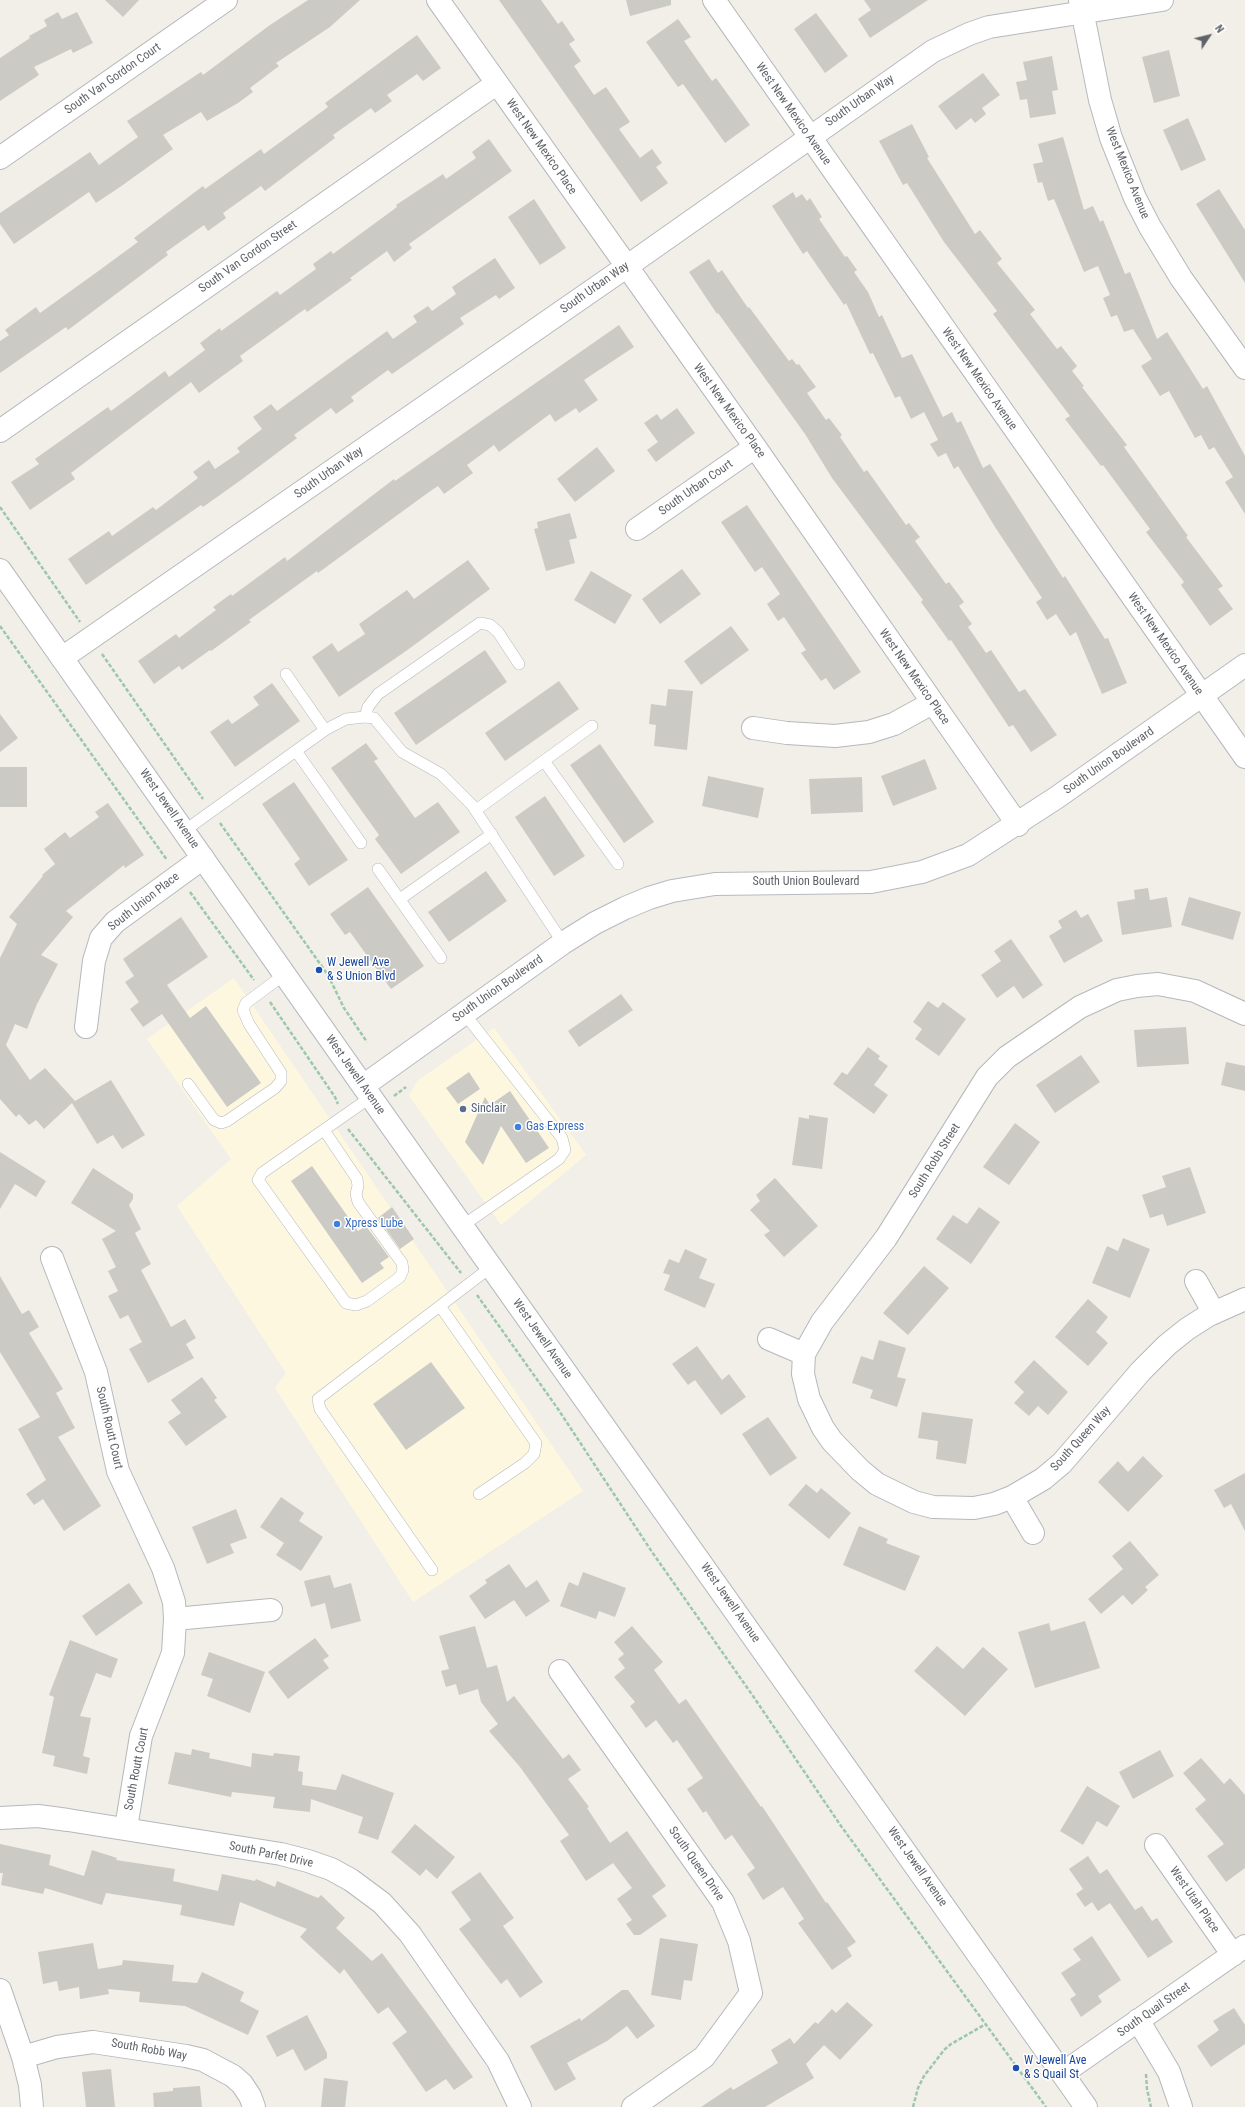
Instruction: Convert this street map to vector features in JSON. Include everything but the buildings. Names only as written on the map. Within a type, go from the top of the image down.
[{"type":"street","name":"South Van Gordon Court","points":[[0,158],[226,0]]},
{"type":"street","name":"West New Mexico Place","points":[[438,0],[496,84],[756,448],[1018,825]]},
{"type":"street","name":"West New Mexico Avenue","points":[[714,0],[1245,758]]},
{"type":"street","name":"South Urban Way","points":[[62,658],[626,267],[912,65],[951,41],[989,28],[1081,6],[1162,0]]},
{"type":"street","name":"West Mexico Avenue","points":[[1081,6],[1100,100],[1111,138],[1135,198],[1150,227],[1181,278],[1245,368]]},
{"type":"street","name":"South Van Gordon Street","points":[[0,431],[496,84]]},
{"type":"street","name":"South Urban Court","points":[[638,530],[756,448]]},
{"type":"street","name":"West Jewell Avenue","points":[[0,570],[462,1226],[1086,2107]]},
{"type":"street","name":"South Union Boulevard","points":[[367,1091],[464,1013],[563,943],[625,908],[672,891],[722,883],[842,884],[896,878],[948,864],[968,855],[1018,825],[1245,665]]},
{"type":"street","points":[[753,728],[812,735],[835,736],[861,733],[894,724],[932,703]]},
{"type":"street","name":"South Union Place","points":[[86,1027],[94,960],[101,938],[115,922],[203,858]]},
{"type":"street","name":"South Robb Street","points":[[877,1484],[845,1456],[832,1441],[820,1422],[805,1386],[803,1374],[804,1354],[822,1322],[886,1238],[981,1086],[1007,1057],[1080,1007],[1118,990],[1158,984],[1196,991],[1245,1014]]},
{"type":"street","name":"South Routt Court","points":[[52,1258],[96,1372],[118,1471],[170,1586],[175,1619],[173,1653],[151,1706],[142,1736],[126,1828]]},
{"type":"street","points":[[1196,1281],[1214,1313]]},
{"type":"street","name":"South Queen Way","points":[[877,1484],[914,1502],[933,1507],[974,1508],[994,1504],[1012,1497],[1044,1479],[1062,1463],[1141,1371],[1166,1345],[1187,1329],[1214,1313],[1245,1299]]},
{"type":"street","points":[[769,1340],[804,1354]]},
{"type":"street","points":[[1012,1497],[1032,1533]]},
{"type":"street","points":[[175,1619],[271,1610]]},
{"type":"street","name":"South Queen Drive","points":[[560,1671],[723,1902],[739,1941],[751,1993],[704,2057],[633,2107]]},
{"type":"street","name":"South Parfet Drive","points":[[0,1818],[38,1816],[126,1828],[281,1854],[331,1869],[367,1891],[396,1917],[422,1950],[498,2061],[520,2107]]},
{"type":"street","name":"West Utah Place","points":[[1156,1845],[1239,1951]]},
{"type":"street","name":"South Quail Street","points":[[1062,2073],[1239,1951]]},
{"type":"street","points":[[0,1990],[23,2057],[30,2084],[32,2107]]},
{"type":"street","points":[[1138,2020],[1168,2072],[1181,2107]]},
{"type":"street","name":"South Robb Way","points":[[23,2057],[57,2047],[93,2042],[186,2056],[202,2060],[233,2076],[242,2084],[250,2096],[254,2107]]},
{"type":"lane","points":[[365,717],[368,707],[378,694],[480,623],[490,624],[498,632],[519,664]]},
{"type":"lane","points":[[286,674],[325,730]]},
{"type":"lane","points":[[184,831],[325,730],[346,719],[365,717],[374,718],[402,752],[441,774],[476,810],[563,943]]},
{"type":"lane","points":[[476,810],[592,726]]},
{"type":"lane","points":[[296,751],[361,843]]},
{"type":"lane","points":[[544,761],[618,864]]},
{"type":"lane","points":[[400,900],[492,834]]},
{"type":"lane","points":[[378,869],[441,958]]},
{"type":"lane","points":[[188,1084],[214,1120],[222,1123],[227,1122],[269,1092],[281,1081],[281,1073],[249,1024],[243,1010],[246,1002],[285,974]]},
{"type":"lane","points":[[462,1226],[559,1159],[565,1150],[562,1138],[464,1013]]},
{"type":"lane","points":[[324,1130],[357,1179],[358,1186],[356,1194],[358,1202],[402,1263],[404,1270],[400,1277],[367,1301],[356,1305],[346,1303],[258,1180],[262,1174],[324,1130],[367,1091]]},
{"type":"lane","points":[[432,1570],[320,1409],[318,1399],[492,1267]]},
{"type":"lane","points":[[440,1306],[536,1443],[534,1454],[525,1463],[480,1494]]},
{"type":"path","points":[[0,508],[328,975],[344,1008],[367,1042]]},
{"type":"path","points":[[0,626],[170,865]]},
{"type":"path","points":[[320,1076],[335,1097]]},
{"type":"path","points":[[348,1129],[469,1284],[558,1409],[652,1552],[753,1696],[841,1826],[1046,2107]]},
{"type":"path","points":[[913,2107],[918,2088],[934,2061],[951,2044],[986,2024]]},
{"type":"shaded area","points":[[234,978],[583,1491],[413,1602],[275,1388],[286,1373],[177,1206],[231,1159],[147,1039]]},
{"type":"shaded area","points":[[494,1028],[586,1155],[501,1225],[409,1096],[417,1081]]},
{"type":"place","name":"W Jewell Ave & S Union Blvd","points":[[319,970]]},
{"type":"place","name":"Sinclair","points":[[463,1109]]},
{"type":"place","name":"Gas Express","points":[[518,1127]]},
{"type":"place","name":"Xpress Lube","points":[[337,1224]]},
{"type":"place","name":"W Jewell Ave & S Quail St","points":[[1016,2068]]}]
